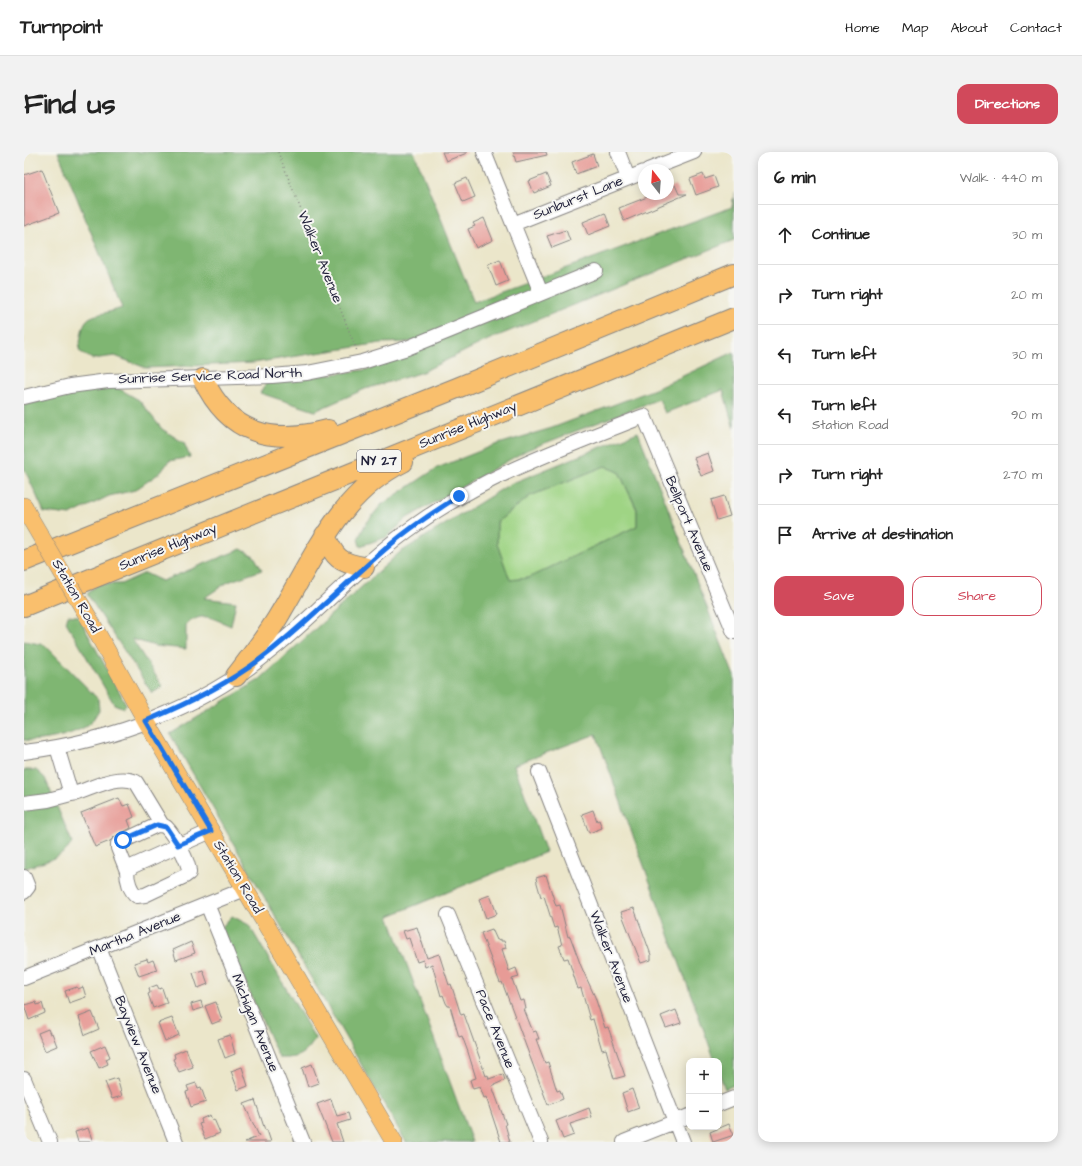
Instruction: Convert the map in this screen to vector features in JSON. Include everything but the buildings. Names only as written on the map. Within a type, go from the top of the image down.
[{"type":"highway","name":"NY 27","points":[[24,561],[457,388],[734,274]]},
{"type":"highway","name":"Sunrise Highway","points":[[24,606],[734,318]]},
{"type":"highway","points":[[203,378],[220,407],[232,419],[252,430],[276,436],[304,435],[331,430],[457,388]]},
{"type":"highway","points":[[236,676],[270,631],[325,535],[357,494],[397,464],[450,441],[514,407]]},
{"type":"highway","points":[[325,535],[337,558],[351,565],[364,568]]},
{"type":"main road","name":"Station Road","points":[[27,512],[90,620],[146,721],[394,1142]]},
{"type":"street","points":[[484,152],[541,293]]},
{"type":"street","points":[[618,152],[628,178]]},
{"type":"street","points":[[663,164],[694,152]]},
{"type":"street","name":"Sunburst Lane","points":[[513,224],[638,174]]},
{"type":"street","name":"Sunrise Service Road North","points":[[24,397],[70,386],[108,381],[306,373],[362,362],[406,348],[596,271]]},
{"type":"street","name":"Bellport Avenue","points":[[364,568],[416,525],[459,496],[484,482],[537,458],[644,416],[734,632]]},
{"type":"street","points":[[24,752],[57,747],[99,737],[146,721],[202,696],[236,676],[272,650],[364,568]]},
{"type":"street","points":[[57,747],[71,794]]},
{"type":"street","name":"Walker Avenue","points":[[539,772],[683,1142]]},
{"type":"street","points":[[24,803],[48,800],[78,793],[120,778],[130,779],[136,782],[162,825],[166,827],[178,845],[189,868],[189,873],[185,876],[144,895],[137,896],[133,893],[127,878],[127,871],[118,844],[123,840],[157,825],[162,825]]},
{"type":"street","points":[[127,871],[133,866],[211,831]]},
{"type":"street","name":"Martha Avenue","points":[[24,978],[245,889]]},
{"type":"street","name":"Michigan Avenue","points":[[207,904],[303,1142]]},
{"type":"street","name":"Pace Avenue","points":[[448,915],[542,1142]]},
{"type":"street","name":"Bayview Avenue","points":[[99,948],[176,1142]]},
{"type":"street","points":[[24,1079],[50,1142]]},
{"type":"street","points":[[722,1103],[734,1098]]},
{"type":"street","points":[[624,1142],[686,1117]]},
{"type":"path","name":"Walker Avenue","points":[[278,152],[362,362]]},
{"type":"green space","points":[[58,152],[414,152],[474,302],[732,207],[734,192],[734,240],[490,339],[420,373],[365,389],[315,411],[260,393],[266,383],[371,369],[435,341],[381,343],[253,363],[146,368],[115,356],[92,359],[79,351],[85,322],[94,316],[122,308]]},
{"type":"green space","points":[[734,352],[734,429],[723,390],[665,413],[659,399],[527,450],[407,518],[387,537],[360,546],[358,539],[365,525],[381,505],[437,468],[495,445],[552,428],[655,389]]},
{"type":"green space","points":[[116,387],[139,400],[162,429],[184,443],[190,457],[169,461],[161,472],[135,490],[109,496],[70,515],[44,512],[24,468],[24,405],[87,390]]},
{"type":"green space","points":[[638,432],[734,676],[734,1085],[725,1089],[722,1081],[722,1058],[714,1058],[596,734],[514,765],[546,852],[389,916],[472,1142],[406,1142],[170,734],[259,680],[399,553],[510,484]],"holes":[[[605,466],[619,472],[637,509],[637,526],[528,578],[510,580],[497,544],[497,522],[530,496]]]},
{"type":"green space","points":[[605,466],[619,472],[637,510],[637,526],[528,578],[510,580],[497,544],[497,522],[530,496]]},
{"type":"green space","points":[[241,549],[254,556],[262,570],[228,582],[204,598],[236,602],[231,626],[208,617],[193,620],[186,624],[186,649],[155,646],[132,639],[163,687],[152,693],[87,594],[98,584],[121,584],[145,573],[162,581]]},
{"type":"green space","points":[[68,615],[78,616],[126,704],[124,708],[114,704],[66,622]]},
{"type":"green space","points":[[24,641],[45,645],[98,699],[99,710],[87,725],[71,733],[55,738],[24,740]]},
{"type":"green space","points":[[24,770],[36,770],[45,778],[72,842],[58,857],[24,869]]},
{"type":"green space","points":[[232,916],[249,925],[315,1038],[309,1048],[301,1055],[291,1058],[279,1058],[221,928]]},
{"type":"route","points":[[123,840],[157,825],[166,827],[178,845],[211,831],[146,721],[202,696],[252,665],[297,629],[390,545],[416,525],[459,496]]}]
